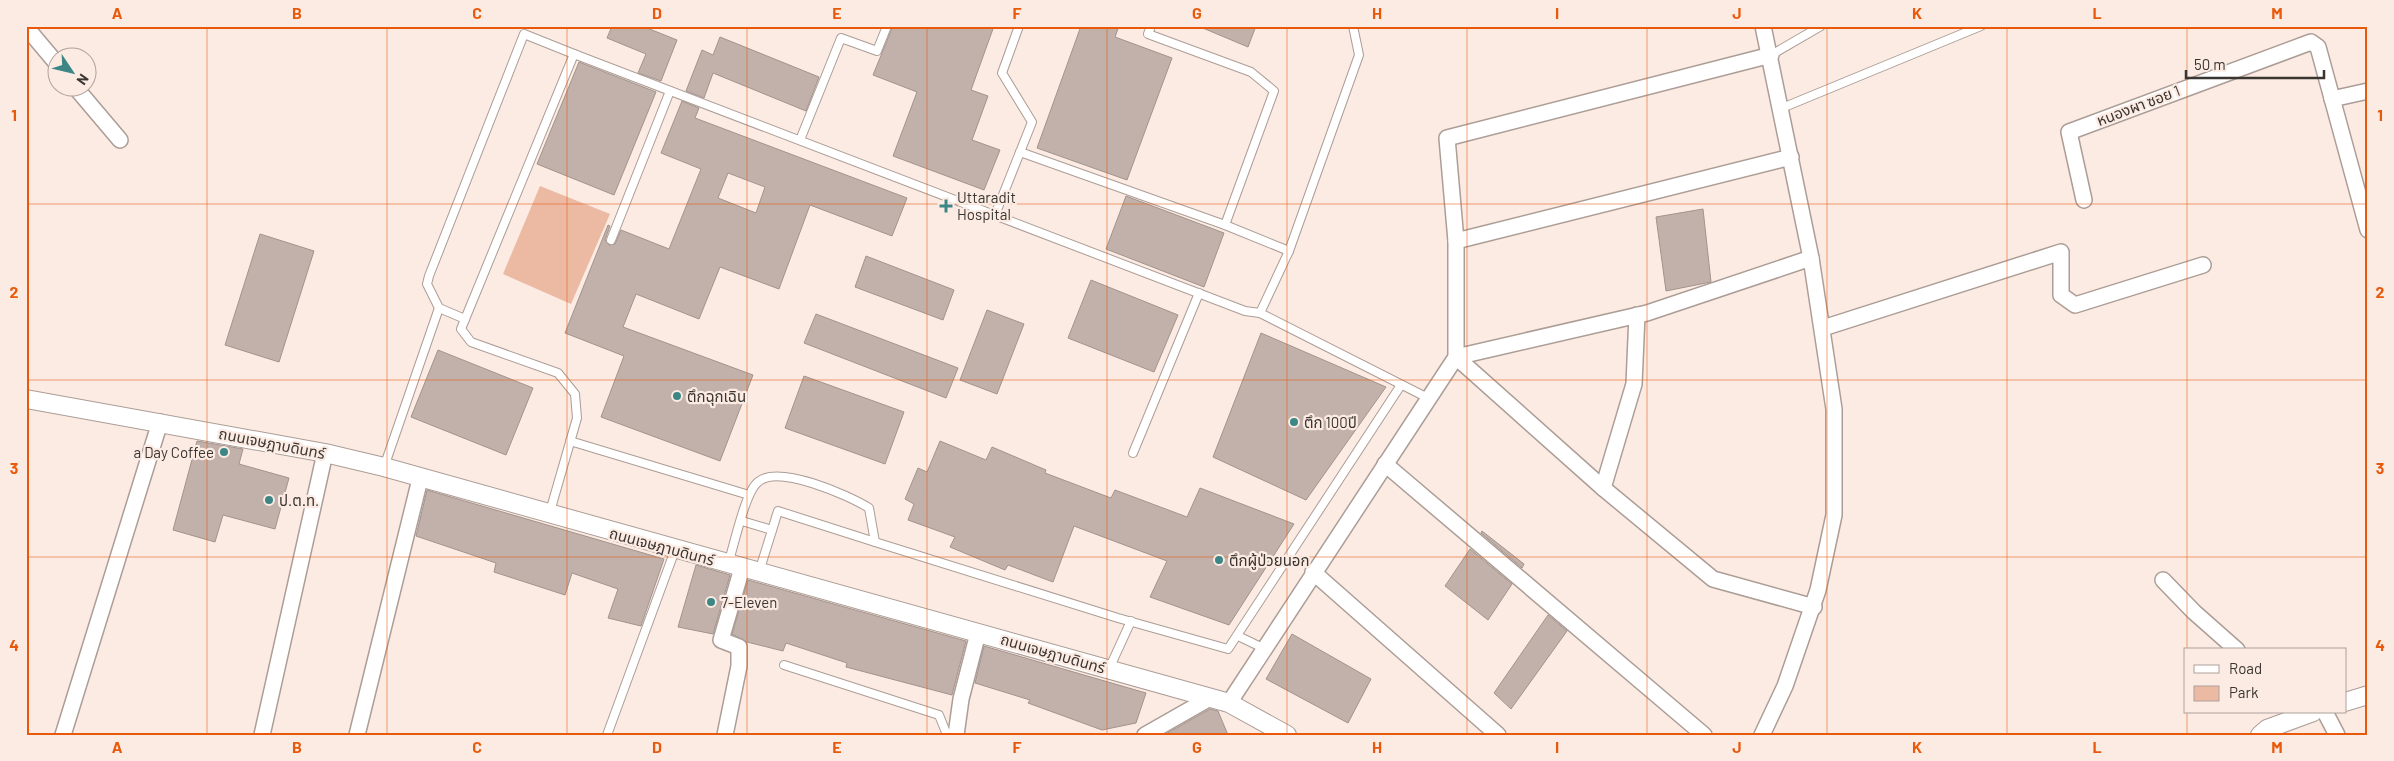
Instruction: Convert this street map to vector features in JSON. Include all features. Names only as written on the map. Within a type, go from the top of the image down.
[{"type":"street","points":[[1762,735],[1785,686],[1814,607],[1834,515],[1834,409],[1824,328],[1782,108],[1763,26]]},
{"type":"street","points":[[26,27],[48,52]]},
{"type":"street","name":"หนองผา ซอย 1","points":[[2084,200],[2069,132],[2311,42],[2318,47],[2368,230]]},
{"type":"street","points":[[1229,703],[1263,648],[1456,357],[1456,241],[1447,138],[1770,55]]},
{"type":"street","points":[[2332,99],[2368,91]]},
{"type":"street","points":[[84,98],[120,140]]},
{"type":"street","points":[[1456,241],[1790,157]]},
{"type":"street","points":[[1824,328],[2061,252],[2061,295],[2075,305],[2203,266]]},
{"type":"street","points":[[1456,357],[1637,315],[1811,258]]},
{"type":"street","points":[[1603,488],[1634,384],[1637,315]]},
{"type":"street","points":[[1456,357],[1603,488],[1713,579],[1814,607]]},
{"type":"street","name":"ถนนเจษฎาบดินทร์","points":[[26,399],[325,453],[384,467],[420,479],[546,512],[549,515],[1229,703],[1287,735]]},
{"type":"street","points":[[63,735],[160,422]]},
{"type":"street","points":[[262,735],[325,453]]},
{"type":"street","points":[[1385,464],[1704,735]]},
{"type":"street","points":[[357,735],[420,479]]},
{"type":"street","points":[[725,735],[739,666],[739,647],[721,640],[735,566]]},
{"type":"street","points":[[1313,572],[1498,735]]},
{"type":"street","points":[[2163,580],[2194,612],[2235,648]]},
{"type":"street","points":[[956,735],[961,699],[978,633]]},
{"type":"street","points":[[2346,702],[2368,695]]},
{"type":"street","points":[[1145,735],[1210,698]]},
{"type":"street","points":[[2260,735],[2267,729],[2301,714]]},
{"type":"street","points":[[2326,714],[2336,735]]},
{"type":"lane","points":[[800,140],[841,38],[877,51],[888,26]]},
{"type":"lane","points":[[995,215],[1032,122],[1002,73],[1019,26]]},
{"type":"lane","points":[[1150,26],[1148,34],[1251,72],[1274,91],[1225,225]]},
{"type":"lane","points":[[1260,313],[1289,251],[1359,55],[1353,26]]},
{"type":"lane","points":[[1770,55],[1822,26]]},
{"type":"lane","points":[[1782,108],[1981,26]]},
{"type":"lane","points":[[465,319],[439,308],[427,284],[432,266],[524,34],[1245,311],[1260,313],[1428,398]]},
{"type":"lane","points":[[549,515],[577,418],[575,394],[558,373],[470,342],[461,329],[574,54]]},
{"type":"lane","points":[[611,240],[670,90]]},
{"type":"lane","points":[[1020,152],[1225,225],[1289,251]]},
{"type":"lane","points":[[1134,453],[1199,293]]},
{"type":"lane","points":[[384,467],[439,308]]},
{"type":"lane","points":[[759,573],[778,511],[1131,621],[1228,649],[1401,385]]},
{"type":"lane","points":[[570,441],[749,495]]},
{"type":"lane","points":[[735,566],[742,520],[749,495],[757,482],[768,475],[788,476],[855,500],[869,508],[875,542]]},
{"type":"lane","points":[[742,520],[772,530]]},
{"type":"lane","points":[[607,735],[675,550]]},
{"type":"lane","points":[[1109,670],[1131,621]]},
{"type":"lane","points":[[1238,636],[1263,648]]},
{"type":"lane","points":[[784,665],[939,715],[947,735]]},
{"type":"green space","points":[[540,186],[610,214],[571,304],[503,274]]},
{"type":"building","points":[[612,26],[642,26],[677,40],[661,81],[638,73],[646,54],[607,38]]},
{"type":"building","points":[[893,26],[994,26],[971,90],[988,96],[972,140],[1000,150],[984,190],[893,156],[917,92],[873,75]]},
{"type":"building","points":[[1081,26],[1119,26],[1115,37],[1172,58],[1127,180],[1037,148]]},
{"type":"building","points":[[1198,26],[1256,26],[1248,47]]},
{"type":"building","points":[[720,37],[819,77],[806,111],[713,73],[704,98],[686,91],[702,50],[713,55]]},
{"type":"building","points":[[579,62],[656,92],[614,195],[537,164]]},
{"type":"building","points":[[682,101],[699,108],[695,118],[907,198],[892,236],[810,205],[779,289],[720,267],[699,319],[636,294],[623,327],[753,375],[720,461],[601,417],[624,356],[565,333],[608,225],[610,226],[605,240],[609,245],[615,244],[621,230],[669,249],[701,169],[661,153]],"holes":[[[728,173],[765,187],[756,213],[718,198]]]},
{"type":"building","points":[[1126,196],[1224,233],[1204,287],[1106,249]]},
{"type":"building","points":[[1703,209],[1711,282],[1666,291],[1656,217]]},
{"type":"building","points":[[260,234],[314,251],[279,362],[225,345]]},
{"type":"building","points":[[866,256],[954,290],[943,320],[855,287]]},
{"type":"building","points":[[1091,280],[1178,315],[1154,372],[1068,338]]},
{"type":"building","points":[[987,310],[1024,324],[997,394],[960,380]]},
{"type":"building","points":[[816,314],[958,368],[946,398],[804,343]]},
{"type":"building","name":"ตึก 100ปี","points":[[1261,333],[1386,387],[1306,500],[1213,457]]},
{"type":"building","points":[[438,350],[533,388],[506,455],[411,417]]},
{"type":"building","points":[[804,376],[904,412],[885,464],[785,428]]},
{"type":"building","points":[[197,441],[243,449],[239,464],[289,478],[275,529],[223,515],[215,542],[173,530]]},
{"type":"building","points":[[940,441],[986,460],[992,447],[1046,470],[1045,473],[1111,498],[1115,490],[1187,517],[1200,488],[1294,524],[1229,625],[1150,597],[1167,561],[1074,526],[1053,582],[1008,565],[1005,570],[950,547],[955,537],[908,520],[914,504],[905,499],[918,468],[927,472]]},
{"type":"building","points":[[427,490],[664,559],[641,626],[608,618],[618,589],[572,573],[565,595],[494,572],[496,563],[416,536]]},
{"type":"building","points":[[1482,531],[1524,564],[1522,568],[1481,533]]},
{"type":"building","points":[[1470,549],[1512,584],[1488,620],[1445,586]]},
{"type":"building","name":"7-Eleven","points":[[696,565],[730,575],[713,634],[678,627]]},
{"type":"building","points":[[748,580],[966,641],[952,695],[846,667],[847,663],[786,643],[783,651],[747,642],[732,634]]},
{"type":"building","points":[[1548,615],[1567,631],[1511,709],[1494,693]]},
{"type":"building","points":[[1292,634],[1371,679],[1348,723],[1266,679]]},
{"type":"building","points":[[984,646],[1146,693],[1136,723],[1102,730],[1028,703],[1030,700],[975,683]]},
{"type":"building","points":[[1210,709],[1218,711],[1228,735],[1164,735]]},
{"type":"place","name":"Uttaradit Hospital","points":[[946,206]]},
{"type":"place","name":"ตึกฉุกเฉิน","points":[[677,396]]},
{"type":"place","name":"ตึก 100ปี","points":[[1294,422]]},
{"type":"place","name":"a Day Coffee","points":[[224,452]]},
{"type":"place","name":"ป.ต.ท.","points":[[269,500]]},
{"type":"place","name":"ตึกผู้ป่วยนอก","points":[[1219,560]]},
{"type":"place","name":"7-Eleven","points":[[711,602]]}]
